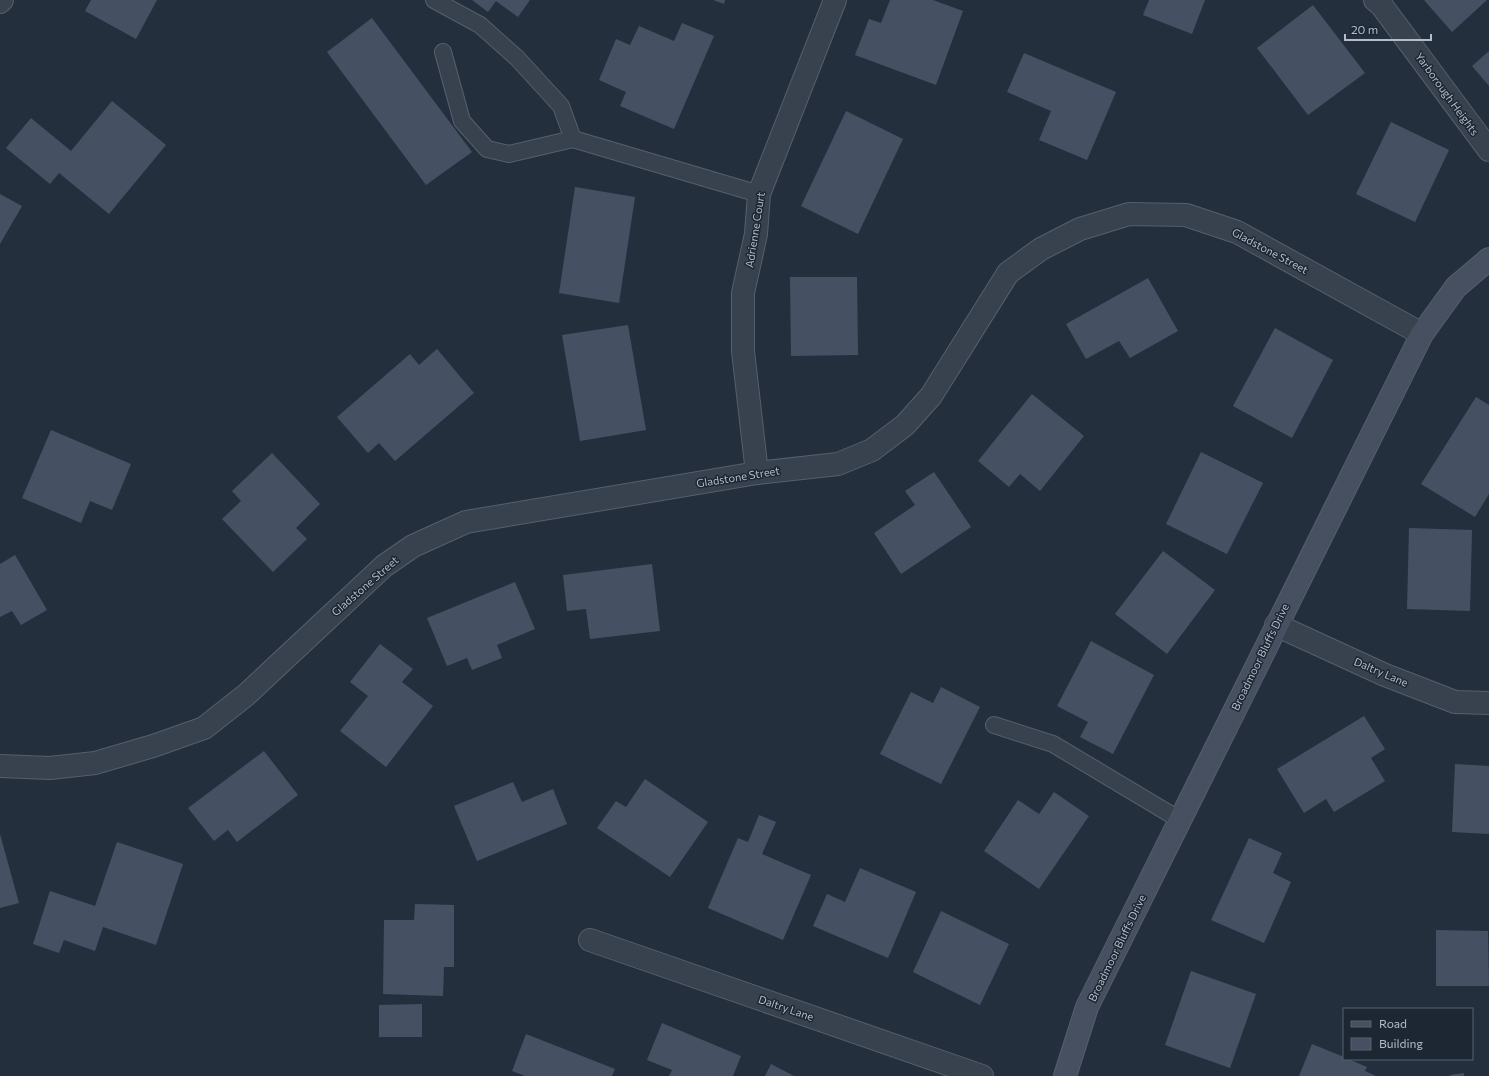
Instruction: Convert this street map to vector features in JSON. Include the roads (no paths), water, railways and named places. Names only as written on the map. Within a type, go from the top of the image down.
[{"type":"street","name":"Adrienne Court","points":[[757,473],[743,351],[743,293],[756,234],[759,194],[835,0]]},
{"type":"street","name":"Yarborough Heights","points":[[1375,0],[1382,6],[1489,150]]},
{"type":"street","name":"Gladstone Street","points":[[0,766],[50,768],[95,763],[153,746],[204,728],[246,695],[384,566],[413,546],[466,522],[757,473],[838,464],[872,450],[905,425],[931,396],[1008,273],[1041,249],[1080,229],[1130,214],[1186,215],[1237,232],[1422,334]]},
{"type":"street","name":"Broadmoor Bluffs Drive","points":[[1065,1076],[1087,1007],[1422,334],[1456,287],[1489,259]]},
{"type":"street","name":"Daltry Lane","points":[[1276,625],[1385,675],[1455,702],[1489,703]]},
{"type":"street","name":"Daltry Lane","points":[[590,940],[982,1076]]},
{"type":"lane","points":[[434,0],[480,25],[517,58],[561,106],[573,139]]},
{"type":"lane","points":[[443,52],[462,121],[487,149],[509,154],[573,139],[759,194]]},
{"type":"lane","points":[[994,725],[1054,744],[1180,820]]}]
